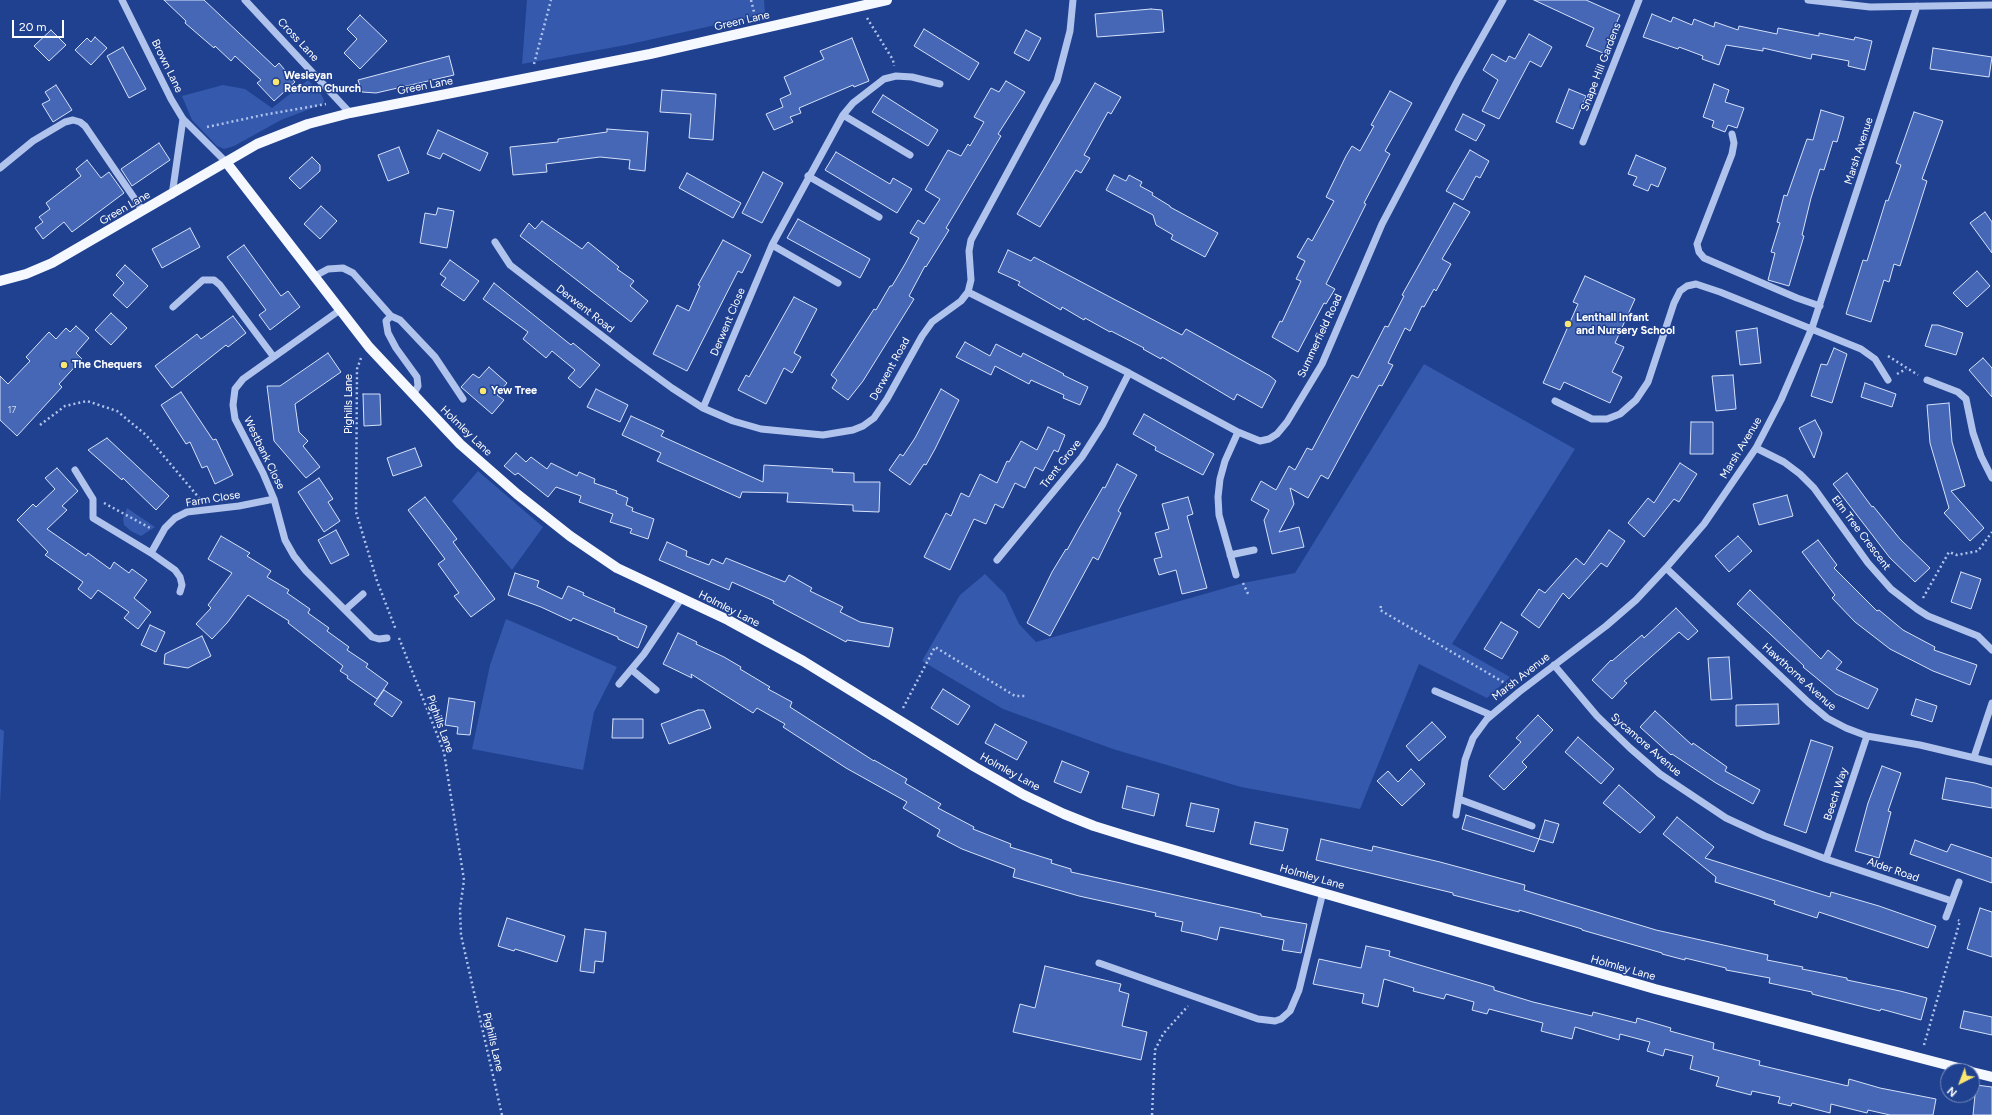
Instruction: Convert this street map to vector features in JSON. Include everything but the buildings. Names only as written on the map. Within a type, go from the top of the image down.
[{"type":"main road","name":"Green Lane","points":[[0,281],[26,274],[52,263],[172,195],[256,144],[286,131],[350,113],[650,54],[887,0]]},
{"type":"main road","name":"Holmley Lane","points":[[226,162],[370,347],[460,444],[517,494],[570,536],[617,568],[728,620],[803,661],[975,767],[1024,795],[1094,826],[1136,839],[1323,892],[1656,990],[1942,1063]]},
{"type":"main road","name":"Holmley Lane","points":[[1980,1074],[1992,1077]]},
{"type":"street","name":"Brown Lane","points":[[122,0],[171,99],[183,119],[226,162]]},
{"type":"street","name":"Cross Lane","points":[[245,0],[350,113]]},
{"type":"street","points":[[968,292],[971,280],[969,251],[971,240],[1057,80],[1070,31],[1073,0]]},
{"type":"street","name":"Summerfield Road","points":[[968,292],[1129,373],[1238,432],[1260,441],[1269,439],[1277,434],[1299,404],[1322,364],[1385,217],[1503,0]]},
{"type":"street","name":"Snape Hill Gardens","points":[[1583,142],[1639,0]]},
{"type":"street","points":[[1808,0],[1870,7],[1992,6]]},
{"type":"street","name":"Marsh Avenue","points":[[1456,815],[1460,799],[1465,760],[1473,738],[1492,715],[1519,692],[1606,626],[1636,600],[1666,568],[1708,518],[1756,448],[1781,400],[1812,328],[1917,6]]},
{"type":"street","name":"Derwent Close","points":[[703,408],[772,245],[808,176],[843,116],[853,103],[866,91],[884,80],[896,76],[912,77],[940,84]]},
{"type":"street","points":[[843,116],[910,155]]},
{"type":"street","points":[[172,195],[183,119]]},
{"type":"street","points":[[0,168],[33,141],[65,122],[73,120],[80,122],[88,130],[142,211]]},
{"type":"street","points":[[1732,134],[1734,143],[1732,154],[1697,244],[1698,252],[1704,258],[1797,298],[1820,306]]},
{"type":"street","points":[[808,176],[879,216]]},
{"type":"street","name":"Derwent Road","points":[[494,242],[510,265],[672,388],[703,408],[733,421],[769,430],[823,435],[840,434],[863,426],[874,418],[888,399],[922,336],[932,322],[961,301],[968,292]]},
{"type":"street","points":[[772,245],[838,283]]},
{"type":"street","points":[[315,276],[328,269],[343,268],[353,273],[391,316],[400,320],[435,357],[463,398]]},
{"type":"street","points":[[173,307],[191,289],[203,280],[214,280],[220,285],[273,356]]},
{"type":"street","points":[[1555,400],[1592,419],[1607,419],[1620,414],[1636,400],[1648,382],[1674,303],[1680,291],[1687,286],[1696,284],[1812,328],[1861,349],[1875,359],[1888,380]]},
{"type":"street","name":"Westbank Close","points":[[340,310],[273,356],[243,379],[235,389],[233,405],[235,419],[254,453],[274,499],[285,540],[294,556],[306,571],[372,636],[379,639],[387,638]]},
{"type":"street","points":[[391,316],[386,321],[388,333],[396,348],[417,377],[418,386],[413,395]]},
{"type":"street","name":"Trent Grove","points":[[997,560],[1082,457],[1103,424],[1129,373]]},
{"type":"street","points":[[1927,380],[1958,392],[1966,399],[1973,433],[1981,456],[1992,478]]},
{"type":"street","points":[[1236,575],[1219,516],[1218,497],[1220,479],[1225,461],[1238,432]]},
{"type":"street","name":"Elm Tree Crescent","points":[[1756,448],[1784,462],[1800,474],[1814,488],[1868,564],[1891,588],[1928,616],[1978,636],[1992,650]]},
{"type":"street","points":[[75,470],[93,499],[93,518],[151,553],[175,570],[180,577],[182,585],[180,592]]},
{"type":"street","name":"Farm Close","points":[[151,553],[161,535],[175,518],[187,512],[239,506],[274,499]]},
{"type":"street","points":[[1230,555],[1254,550]]},
{"type":"street","name":"Hawthorne Avenue","points":[[1666,568],[1808,702],[1827,718],[1846,728],[1867,736],[1974,757],[1992,762]]},
{"type":"street","points":[[346,610],[363,594]]},
{"type":"street","points":[[619,684],[632,670],[681,599]]},
{"type":"street","name":"Sycamore Avenue","points":[[1554,665],[1597,716],[1660,774],[1726,818],[1764,836],[1826,859]]},
{"type":"street","points":[[632,670],[656,690]]},
{"type":"street","points":[[1435,691],[1492,715]]},
{"type":"street","points":[[1974,757],[1992,703]]},
{"type":"street","name":"Beech Way","points":[[1826,859],[1867,736]]},
{"type":"street","points":[[1460,799],[1532,826]]},
{"type":"street","name":"Alder Road","points":[[1826,859],[1952,901]]},
{"type":"street","points":[[1946,917],[1959,882]]},
{"type":"street","points":[[1099,963],[1258,1019],[1274,1021],[1281,1019],[1290,1011],[1299,990],[1323,892]]},
{"type":"path","points":[[536,50],[551,0]]},
{"type":"path","points":[[860,6],[893,60],[896,76]]},
{"type":"path","points":[[193,130],[340,101]]},
{"type":"path","name":"Pighills Lane","points":[[370,347],[362,356],[357,369],[356,512],[377,581],[444,752],[464,880],[460,909],[461,935],[502,1115]]},
{"type":"path","points":[[1875,359],[1880,350],[1906,369],[1927,380]]},
{"type":"path","points":[[40,425],[65,406],[87,401],[117,411],[146,435],[209,510]]},
{"type":"path","points":[[93,499],[114,508],[161,535]]},
{"type":"path","points":[[1917,609],[1949,552],[1957,555],[1978,551],[1992,532]]},
{"type":"path","points":[[1381,606],[1380,610],[1519,692]]},
{"type":"path","points":[[897,719],[935,647],[1015,696],[1025,696]]},
{"type":"path","points":[[1920,1057],[1960,921],[1946,917]]},
{"type":"path","points":[[1152,1115],[1155,1050],[1163,1034],[1197,997]]},
{"type":"shaded area","points":[[527,0],[764,0],[765,14],[626,45],[522,64]]},
{"type":"shaded area","points":[[308,80],[320,92],[324,100],[323,104],[281,120],[234,146],[224,149],[217,146],[192,120],[182,96],[223,85],[245,89],[272,108]]},
{"type":"shaded area","points":[[1424,364],[1575,449],[1452,644],[1510,677],[1487,698],[1419,664],[1360,809],[1241,787],[1113,749],[1003,709],[922,661],[960,595],[985,574],[1005,594],[1019,624],[1036,642],[1243,583],[1295,573]]},
{"type":"shaded area","points":[[478,471],[543,527],[512,570],[452,501]]},
{"type":"shaded area","points":[[127,508],[155,527],[141,536],[131,531],[124,525],[123,518]]},
{"type":"shaded area","points":[[506,619],[617,667],[594,712],[583,770],[472,749],[490,665]]},
{"type":"shaded area","points":[[0,729],[4,731],[0,803]]},
{"type":"place","name":"Wesleyan Reform Church","points":[[276,82]]},
{"type":"place","name":"Lenthall Infant and Nursery School","points":[[1568,324]]},
{"type":"place","name":"The Chequers","points":[[64,365]]},
{"type":"place","name":"Yew Tree","points":[[483,391]]}]
